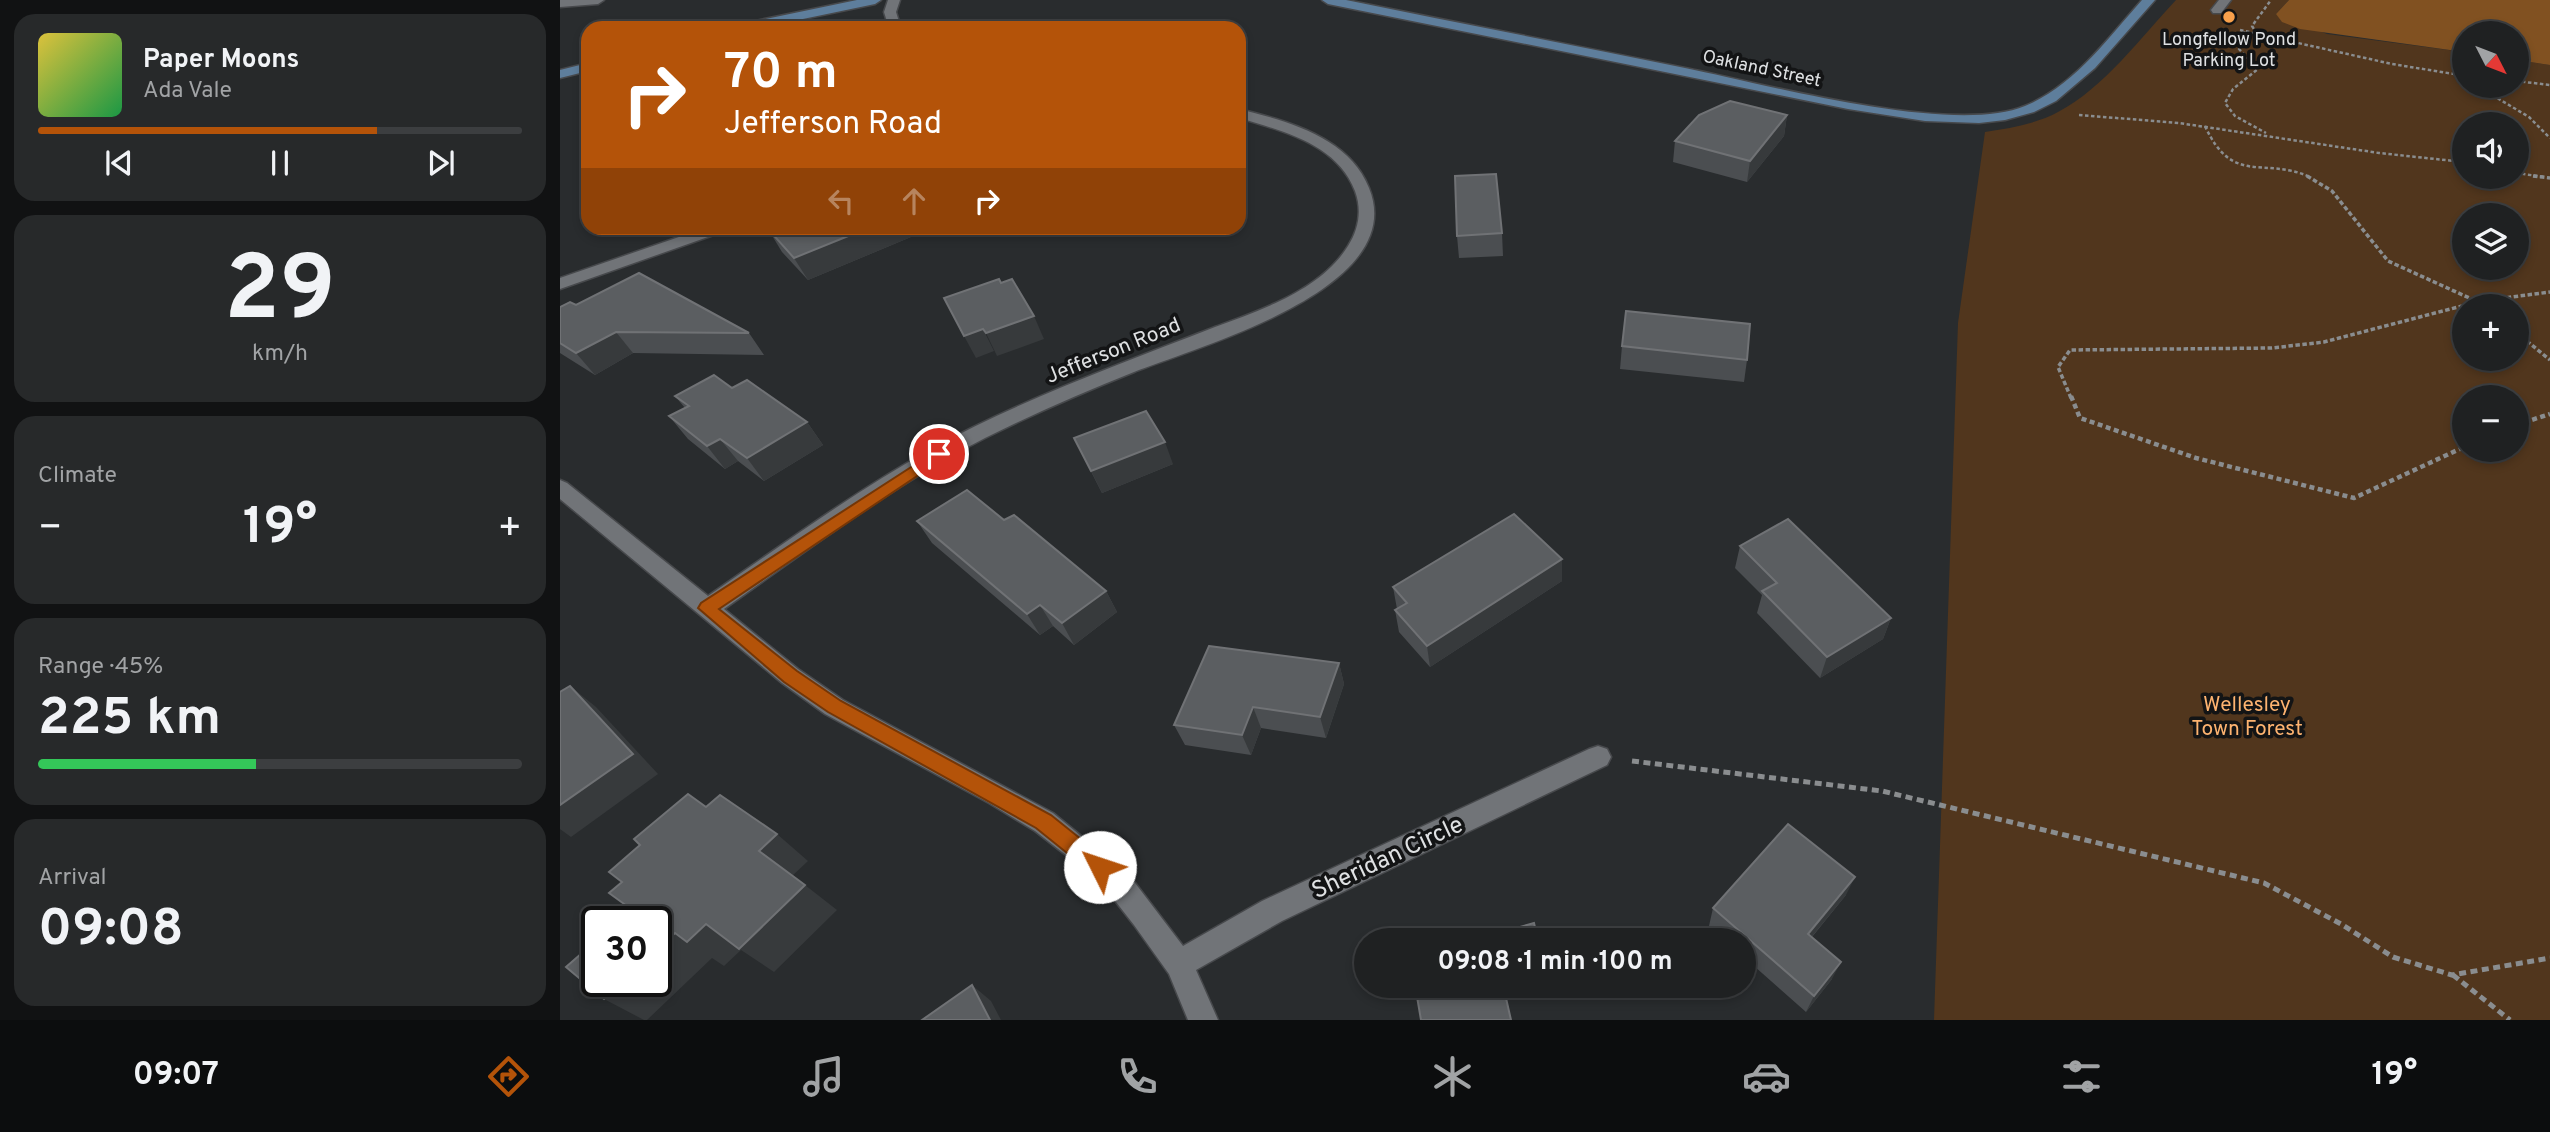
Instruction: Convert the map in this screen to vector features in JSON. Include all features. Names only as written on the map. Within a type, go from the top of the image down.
[{"type":"street","points":[[560,3],[598,0]]},
{"type":"street","points":[[774,21],[875,0]]},
{"type":"street","points":[[893,21],[890,12],[894,0]]},
{"type":"street","name":"Oakland Street","points":[[1328,0],[1895,112],[1936,117],[1989,118],[2020,113],[2041,104],[2079,75],[2149,0]]},
{"type":"street","points":[[560,75],[581,68]]},
{"type":"street","name":"Jefferson Road","points":[[707,608],[939,454],[1020,414],[1277,307],[1328,277],[1356,246],[1364,230],[1368,216],[1361,184],[1343,159],[1321,143],[1246,115]]},
{"type":"street","points":[[560,284],[699,235]]},
{"type":"street","points":[[560,488],[790,676],[834,707],[998,795],[1044,822],[1081,850],[1119,884],[1179,964],[1203,1020]]},
{"type":"street","name":"Sheridan Circle","points":[[1179,964],[1272,911],[1598,757]]},
{"type":"path","points":[[2271,0],[2252,26],[2257,34],[2452,74]]},
{"type":"path","points":[[2244,31],[2239,49],[2258,69],[2233,89],[2225,103],[2235,116],[2271,135]]},
{"type":"path","points":[[2529,83],[2550,85]]},
{"type":"path","points":[[2497,98],[2529,117],[2550,138]]},
{"type":"path","points":[[2041,104],[2067,114],[2205,126],[2379,153],[2452,161]]},
{"type":"path","points":[[2205,126],[2210,144],[2226,160],[2250,168],[2290,172],[2321,183],[2390,263],[2464,294]]},
{"type":"path","points":[[2529,175],[2550,178]]},
{"type":"path","points":[[2529,295],[2550,292]]},
{"type":"path","points":[[2452,309],[2324,342],[2272,348],[2070,350],[2058,367],[2080,418],[2196,458],[2354,498],[2452,453]]},
{"type":"path","points":[[2529,343],[2550,360]]},
{"type":"path","points":[[2529,421],[2550,414]]},
{"type":"path","points":[[1598,757],[1882,790],[2264,883],[2341,924],[2393,957],[2452,975],[2510,1020]]},
{"type":"path","points":[[2452,975],[2550,958]]},
{"type":"green space","name":"Wellesley Town Forest","points":[[2176,0],[2289,0],[2276,14],[2327,34],[2452,50],[2452,98],[2529,98],[2529,62],[2550,65],[2550,1020],[1934,1020],[1958,323],[1985,132],[2041,120],[2058,112],[2091,90]]},
{"type":"shaded area","points":[[2289,0],[2550,0],[2550,65],[2529,62],[2529,21],[2452,21],[2452,50],[2300,29],[2282,22],[2276,14]]},
{"type":"building","points":[[1730,101],[1787,115],[1750,161],[1675,141],[1699,115]]},
{"type":"building","points":[[1496,174],[1502,233],[1457,236],[1455,176]]},
{"type":"building","points":[[773,235],[851,235],[794,258]]},
{"type":"building","points":[[639,273],[749,333],[616,332],[576,353],[560,343],[560,307],[570,302],[576,305]]},
{"type":"building","points":[[999,279],[1001,283],[1012,279],[1034,316],[986,333],[983,329],[964,336],[944,298]]},
{"type":"building","points":[[1626,311],[1750,324],[1747,360],[1622,346]]},
{"type":"building","points":[[714,375],[732,388],[747,380],[807,422],[747,458],[720,439],[707,446],[669,416],[689,406],[675,396]]},
{"type":"building","points":[[1146,411],[1165,442],[1091,471],[1074,438]]},
{"type":"building","points":[[967,490],[1004,520],[1014,515],[1106,591],[1062,623],[1040,605],[1027,614],[917,521]]},
{"type":"building","points":[[1514,514],[1562,559],[1427,646],[1395,610],[1407,603],[1393,587]]},
{"type":"building","points":[[1788,519],[1891,618],[1827,657],[1762,591],[1777,583],[1740,546]]},
{"type":"building","points":[[1209,646],[1339,663],[1320,717],[1253,707],[1242,735],[1174,725]]},
{"type":"building","points":[[570,686],[633,754],[560,805],[560,692]]},
{"type":"building","points":[[688,794],[706,807],[720,795],[777,834],[759,851],[805,885],[739,949],[706,924],[687,942],[675,933],[672,936],[672,906],[627,906],[609,893],[622,882],[609,872],[640,845],[634,839]]},
{"type":"building","points":[[1788,824],[1855,877],[1808,934],[1841,962],[1814,996],[1756,945],[1756,928],[1736,928],[1713,908]]},
{"type":"building","points":[[1534,923],[1535,928],[1516,928]]},
{"type":"building","points":[[581,954],[581,980],[566,967]]},
{"type":"building","points":[[972,985],[990,1020],[922,1020]]},
{"type":"building","points":[[1417,998],[1506,998],[1511,1020],[1421,1020]]},
{"type":"place","name":"Longfellow Pond Parking Lot","points":[[2229,17]]},
{"type":"route","points":[[939,454],[707,608],[790,676],[834,707],[1044,822],[1100,867]]}]
